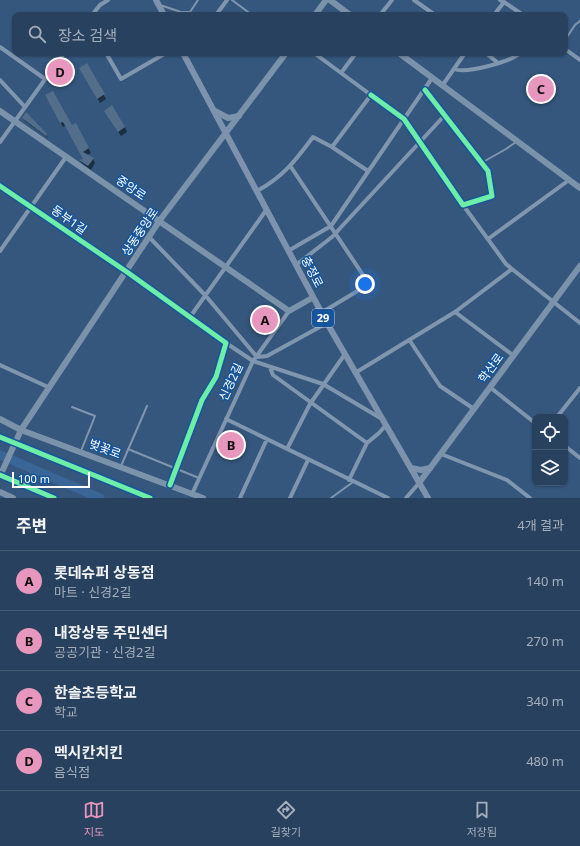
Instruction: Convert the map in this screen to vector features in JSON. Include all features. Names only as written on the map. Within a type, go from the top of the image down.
[{"type":"main road","points":[[157,2],[162,12]]},
{"type":"main road","name":"충정로","points":[[185,56],[267,209],[312,298],[428,498]]},
{"type":"main road","points":[[214,110],[228,118],[239,116]]},
{"type":"main road","points":[[411,468],[421,470],[430,468]]},
{"type":"street","points":[[94,12],[100,4],[108,0]]},
{"type":"street","points":[[218,12],[226,0]]},
{"type":"street","points":[[317,12],[326,0]]},
{"type":"street","points":[[330,0],[346,12]]},
{"type":"street","points":[[382,12],[392,0]]},
{"type":"street","points":[[414,0],[431,12]]},
{"type":"street","points":[[496,12],[502,1],[518,12]]},
{"type":"street","points":[[0,48],[45,79]]},
{"type":"street","points":[[568,51],[580,60]]},
{"type":"street","points":[[0,142],[62,56]]},
{"type":"street","points":[[108,56],[121,79],[161,56]]},
{"type":"street","name":"상동중앙로","points":[[0,476],[19,433],[150,238],[160,220],[284,56]]},
{"type":"street","points":[[318,56],[404,119],[463,205],[512,269],[580,324]]},
{"type":"street","points":[[341,73],[354,56]]},
{"type":"street","points":[[403,56],[580,188]]},
{"type":"street","points":[[442,86],[463,56]]},
{"type":"street","points":[[490,56],[498,63]]},
{"type":"street","points":[[454,69],[458,71],[467,70],[498,63],[513,56]]},
{"type":"street","points":[[288,251],[331,226],[432,78]]},
{"type":"street","points":[[0,80],[25,107]]},
{"type":"street","points":[[425,90],[444,116],[483,162],[491,179],[492,196],[463,205]]},
{"type":"street","points":[[332,148],[371,95]]},
{"type":"street","name":"중앙로","points":[[0,111],[160,220],[289,311]]},
{"type":"street","points":[[296,265],[336,232],[397,167],[419,141],[444,116]]},
{"type":"street","points":[[257,191],[271,184],[291,167],[313,136],[368,171]]},
{"type":"street","points":[[0,251],[66,157]]},
{"type":"street","points":[[291,167],[336,232],[369,284],[321,313]]},
{"type":"street","points":[[488,239],[569,180]]},
{"type":"street","name":"동부1길","points":[[0,186],[32,206],[253,361],[323,384],[384,422]]},
{"type":"street","points":[[190,317],[267,209]]},
{"type":"street","points":[[150,238],[205,295],[257,356],[267,356],[327,323]]},
{"type":"street","name":"학산로","points":[[419,483],[580,266]]},
{"type":"street","points":[[356,373],[455,312],[512,269]]},
{"type":"street","name":"신경2길","points":[[198,496],[200,478],[253,361],[289,311],[312,298]]},
{"type":"street","points":[[455,312],[514,356]]},
{"type":"street","points":[[410,340],[440,386],[474,409]]},
{"type":"street","points":[[170,485],[202,400],[216,377],[226,343]]},
{"type":"street","points":[[287,449],[310,404],[344,354]]},
{"type":"street","points":[[0,365],[48,388]]},
{"type":"street","points":[[270,367],[273,375],[310,404],[367,443]]},
{"type":"street","points":[[490,388],[532,421]]},
{"type":"street","points":[[559,414],[580,388]]},
{"type":"street","name":"벚꽃로","points":[[0,419],[19,433],[80,452],[198,496]]},
{"type":"street","points":[[226,419],[388,498]]},
{"type":"street","points":[[351,481],[367,443],[379,433],[384,422]]},
{"type":"street","points":[[240,498],[267,439]]},
{"type":"street","points":[[568,448],[580,458]]},
{"type":"street","points":[[441,454],[507,480],[530,498]]},
{"type":"street","points":[[290,498],[308,460]]},
{"type":"street","points":[[406,498],[419,483]]},
{"type":"street","points":[[0,492],[13,498]]},
{"type":"lane","points":[[157,2],[185,12],[190,12],[198,0]]},
{"type":"lane","points":[[232,0],[248,12]]},
{"type":"lane","points":[[568,35],[574,25],[580,21]]},
{"type":"lane","points":[[483,162],[506,149],[516,141]]},
{"type":"lane","points":[[120,467],[147,406]]},
{"type":"lane","points":[[72,407],[95,416],[80,452]]},
{"type":"lane","points":[[128,449],[200,478]]},
{"type":"lane","points":[[331,498],[351,481]]},
{"type":"building","points":[[87,63],[105,94],[97,99],[79,68]]},
{"type":"building","points":[[63,64],[67,67],[60,75],[56,72]]},
{"type":"building","points":[[53,91],[72,125],[76,123],[89,148],[83,152],[94,158],[88,166],[79,160],[83,159],[63,122],[60,123],[45,95]]},
{"type":"building","points":[[112,105],[125,127],[118,132],[104,111]]},
{"type":"building","points":[[26,112],[47,134],[46,136],[22,118]]},
{"type":"waterway","points":[[0,455],[100,498]]},
{"type":"cycle path","points":[[371,95],[404,119],[463,205],[492,196],[488,171],[425,90]]},
{"type":"cycle path","points":[[0,186],[127,272],[226,343],[216,377],[202,400],[170,485]]},
{"type":"cycle path","points":[[0,437],[150,498]]},
{"type":"cycle path","points":[[0,475],[54,498]]},
{"type":"place","name":"멕시칸치킨","points":[[60,72]]},
{"type":"place","name":"한솔초등학교","points":[[541,89]]},
{"type":"place","name":"롯데슈퍼 상동점","points":[[265,320]]},
{"type":"place","name":"내장상동 주민센터","points":[[231,445]]}]
